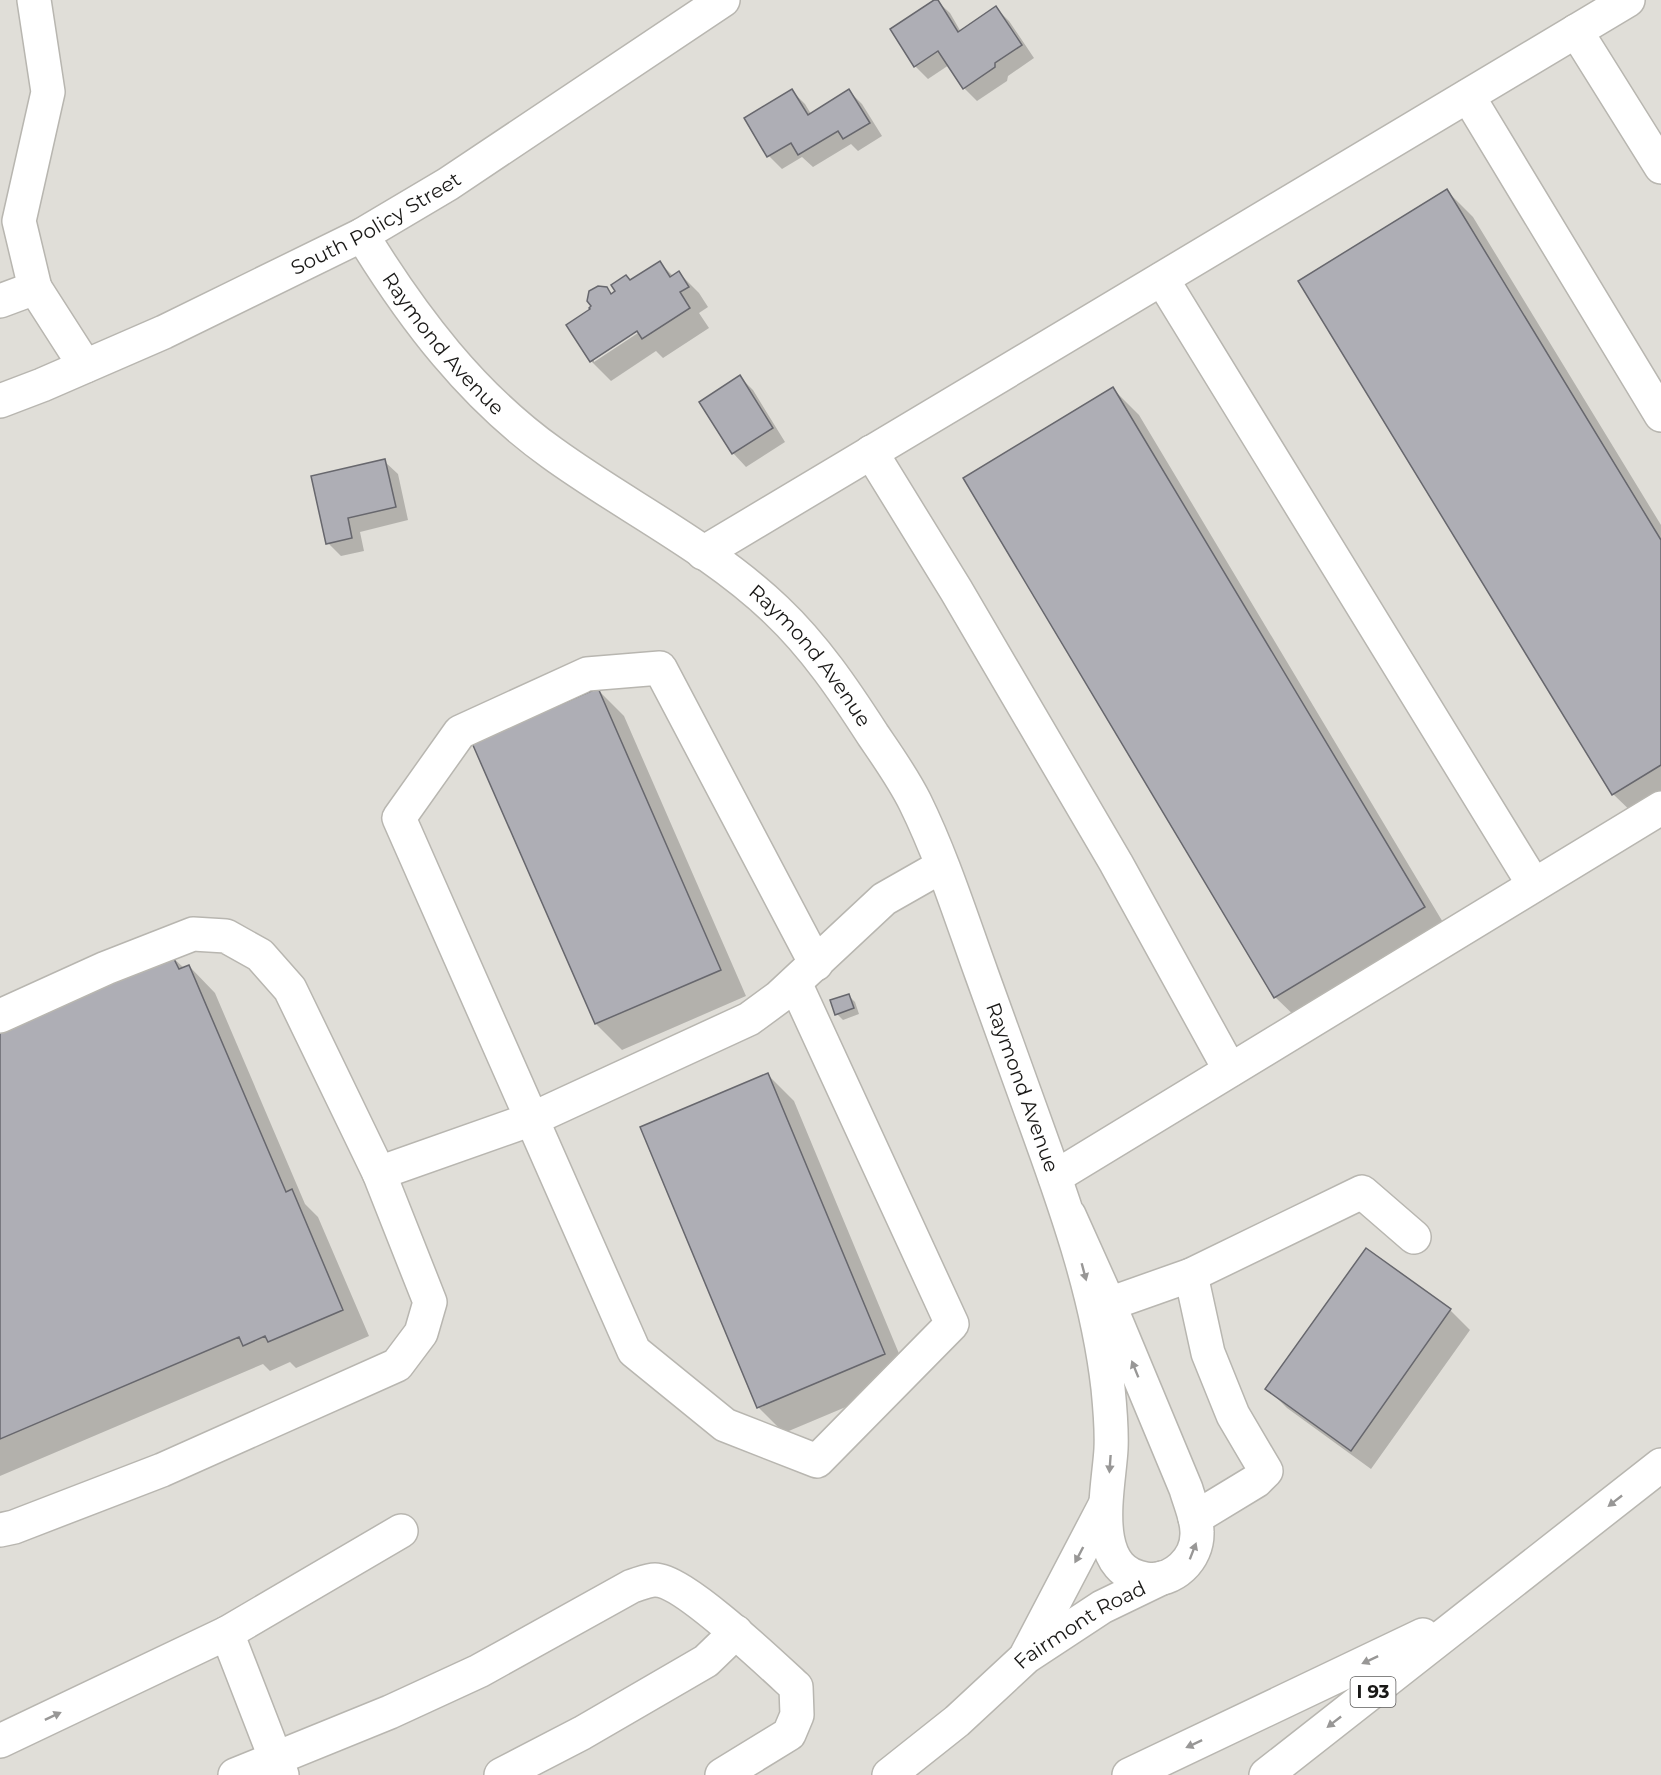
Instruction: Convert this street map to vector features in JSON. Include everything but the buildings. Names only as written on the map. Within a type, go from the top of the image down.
[{"type":"main road","points":[[34,0],[48,92],[19,220],[35,288],[85,366]]},
{"type":"main road","name":"South Policy Street","points":[[0,400],[164,332],[362,235],[458,178],[723,0]]},
{"type":"main road","points":[[703,553],[1628,0]]},
{"type":"main road","points":[[1576,31],[1661,167]]},
{"type":"main road","points":[[1468,96],[1661,415]]},
{"type":"main road","name":"Raymond Avenue","points":[[362,235],[397,292],[456,367],[486,400],[554,455],[741,579],[775,609],[807,642],[841,686],[898,771],[916,804],[942,866],[1069,1215],[1109,1304],[1186,1490],[1195,1518],[1196,1548],[1177,1572],[1162,1578],[1146,1579],[1122,1568],[1112,1556],[1107,1541],[1106,1504],[1111,1417],[1106,1366],[1094,1308],[1069,1215]]},
{"type":"main road","points":[[1161,279],[1534,885]]},
{"type":"main road","points":[[0,301],[35,288]]},
{"type":"main road","points":[[871,452],[956,590],[1116,862],[1230,1071]]},
{"type":"main road","points":[[660,668],[806,973],[952,1324],[817,1461],[725,1425],[634,1351],[532,1119],[399,818],[460,732],[587,674],[660,668]]},
{"type":"main road","points":[[1055,1177],[1661,808]]},
{"type":"main road","points":[[379,1173],[532,1119],[749,1019],[806,973],[884,899],[942,866]]},
{"type":"main road","points":[[0,1016],[106,968],[193,934],[226,936],[260,955],[290,989],[379,1173],[430,1302],[421,1333],[397,1365],[162,1470],[14,1527],[0,1530]]},
{"type":"main road","points":[[1109,1304],[1191,1275],[1362,1192],[1414,1237]]},
{"type":"main road","points":[[1191,1275],[1208,1353],[1233,1414],[1266,1471],[1256,1481],[1195,1518]]},
{"type":"main road","name":"I 93","points":[[1266,1775],[1661,1465]]},
{"type":"main road","name":"Fairmont Road","points":[[1026,1657],[1106,1504]]},
{"type":"main road","points":[[0,1741],[226,1633],[401,1531]]},
{"type":"main road","name":"Fairmont Road","points":[[1026,1657],[1102,1607],[1162,1578]]},
{"type":"main road","points":[[235,1775],[279,1767],[479,1671],[632,1586],[656,1580],[676,1587],[736,1632],[796,1687],[797,1715],[789,1734],[722,1775]]},
{"type":"main road","points":[[1129,1775],[1479,1608]]},
{"type":"main road","points":[[501,1775],[582,1733],[706,1661],[736,1632]]},
{"type":"main road","points":[[226,1633],[279,1767]]},
{"type":"main road","points":[[889,1775],[957,1721],[1026,1657]]}]
